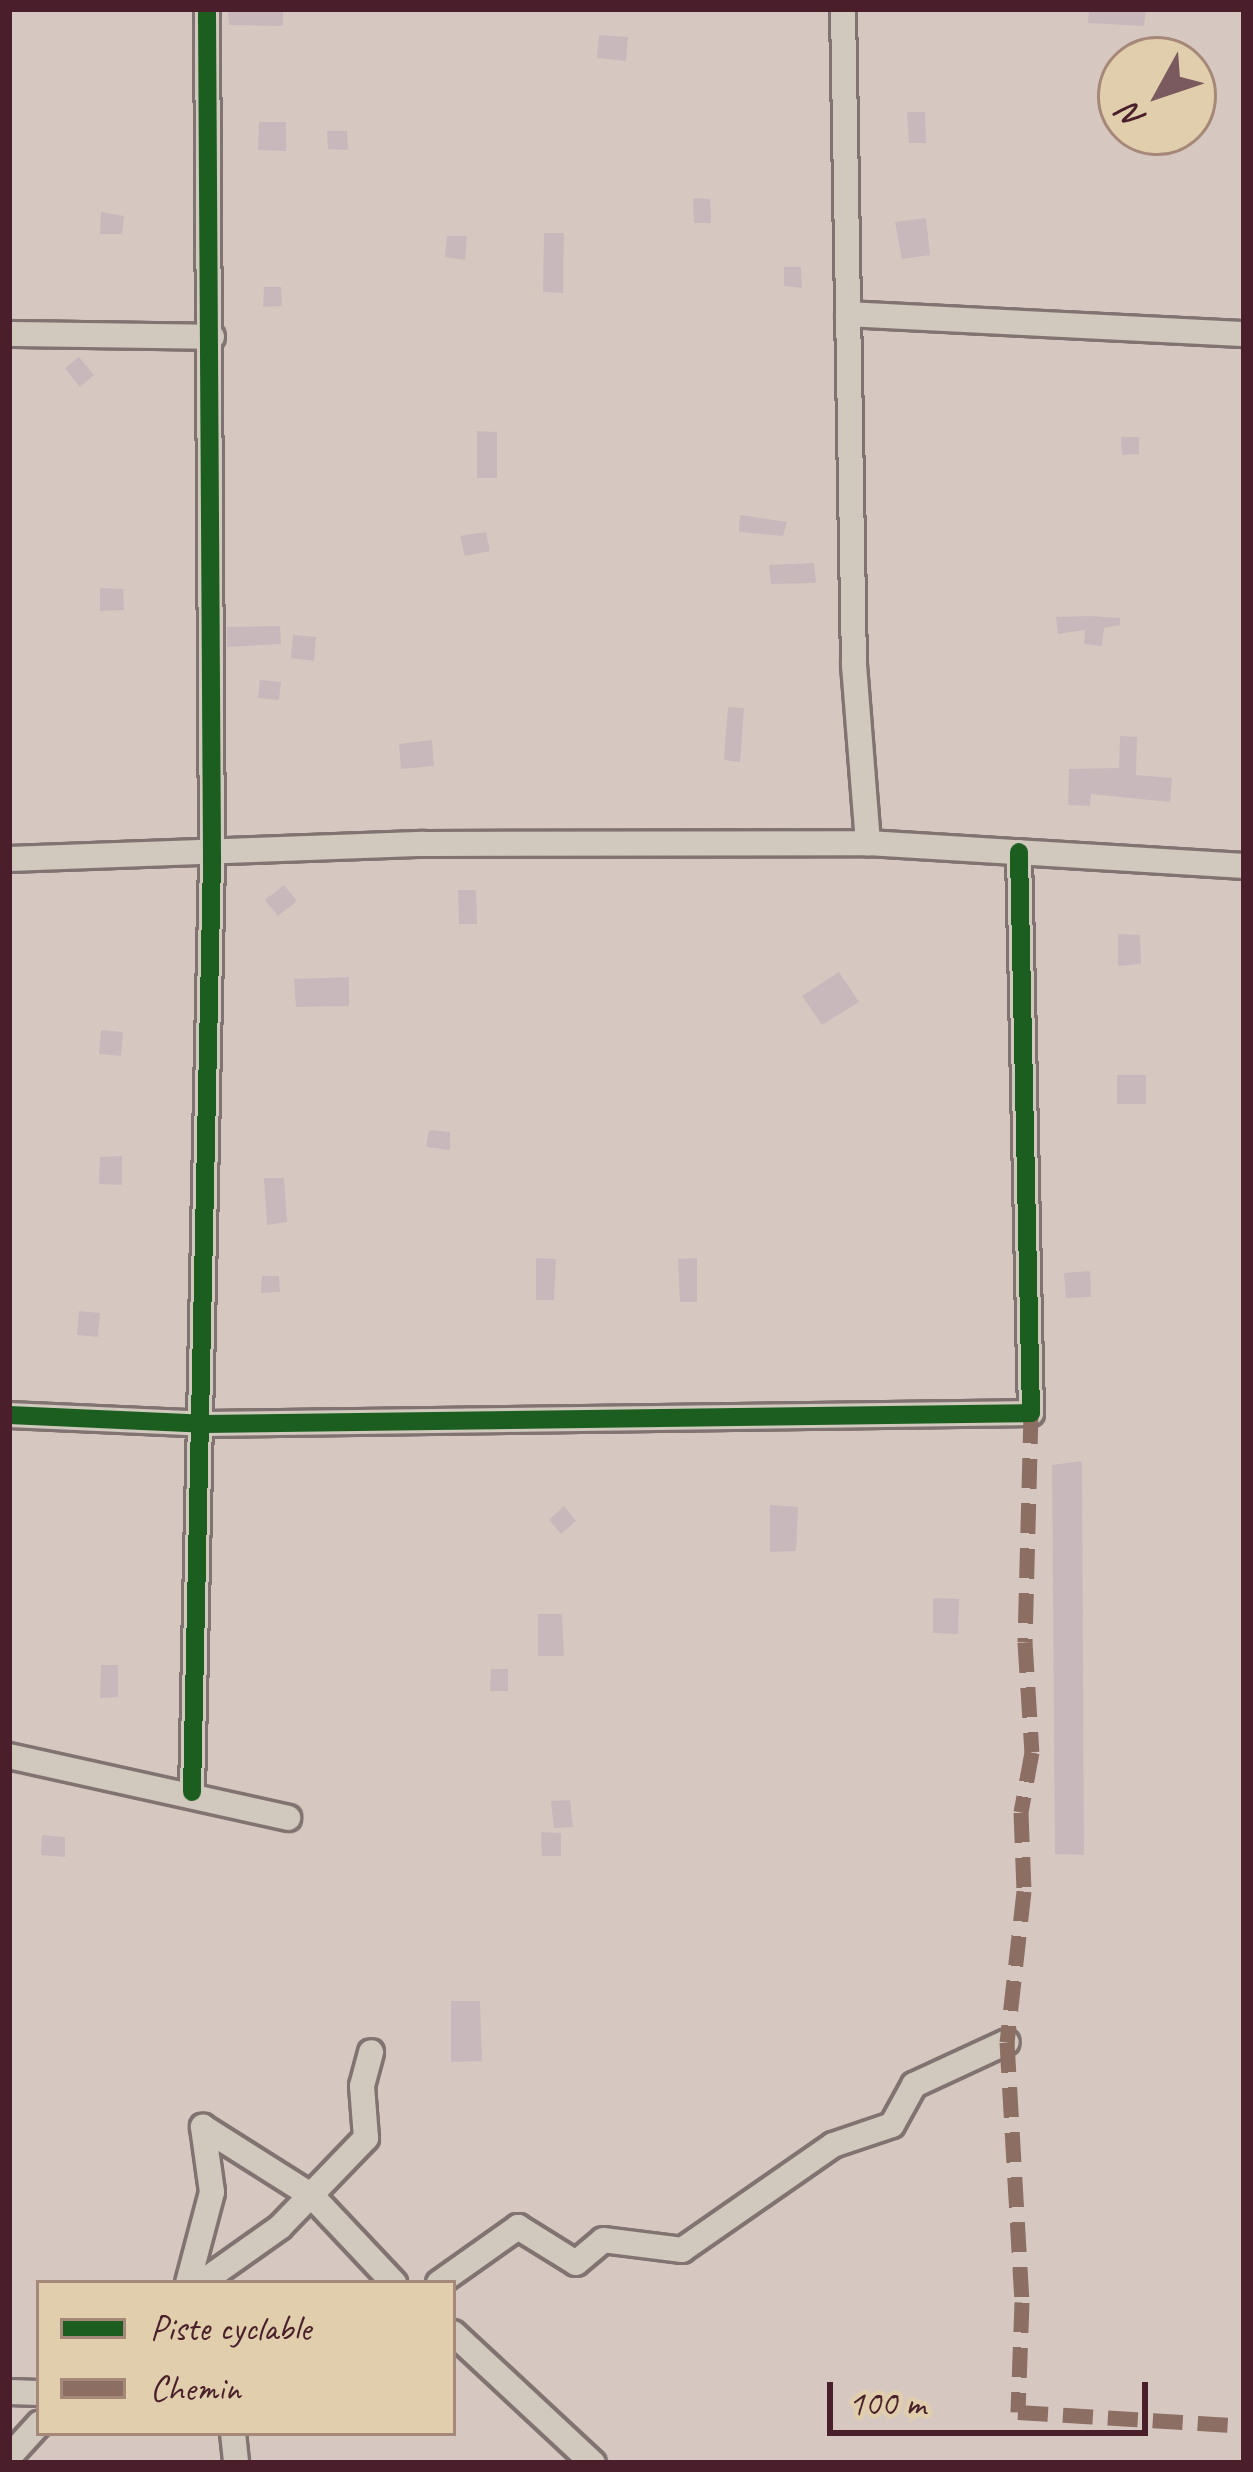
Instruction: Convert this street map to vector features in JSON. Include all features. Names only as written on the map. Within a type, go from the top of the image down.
[{"type":"street","points":[[191,1792],[204,1424],[212,857],[207,9]]},
{"type":"street","points":[[843,9],[854,665],[868,843]]},
{"type":"street","points":[[848,314],[1244,334]]},
{"type":"street","points":[[9,334],[212,337]]},
{"type":"street","points":[[9,859],[212,857],[424,844],[868,843],[1244,866]]},
{"type":"street","points":[[9,1414],[204,1424],[1031,1413],[1019,852]]},
{"type":"street","points":[[9,1756],[191,1792],[288,1818]]},
{"type":"street","points":[[444,2280],[518,2227],[576,2263],[603,2240],[682,2250],[833,2145],[892,2125],[914,2085],[1007,2042]]},
{"type":"street","points":[[205,2280],[312,2196],[366,2138],[362,2086],[371,2052]]},
{"type":"street","points":[[189,2280],[212,2192],[203,2127],[312,2196],[391,2280]]},
{"type":"street","points":[[456,2336],[593,2463]]},
{"type":"street","points":[[9,2457],[36,2427]]},
{"type":"building","points":[[228,9],[283,9],[283,26],[229,25]]},
{"type":"building","points":[[1089,9],[1146,9],[1144,26],[1088,23]]},
{"type":"building","points":[[599,35],[628,37],[626,61],[597,58]]},
{"type":"building","points":[[907,112],[925,112],[926,143],[909,143]]},
{"type":"building","points":[[259,122],[286,122],[286,151],[258,150]]},
{"type":"building","points":[[327,131],[347,131],[348,150],[328,149]]},
{"type":"building","points":[[693,198],[710,199],[711,223],[694,223]]},
{"type":"building","points":[[101,212],[124,216],[122,234],[100,234]]},
{"type":"building","points":[[926,218],[930,255],[902,259],[895,222]]},
{"type":"building","points":[[544,233],[564,233],[563,293],[543,292]]},
{"type":"building","points":[[447,236],[467,236],[465,260],[445,257]]},
{"type":"building","points":[[784,267],[801,267],[802,288],[784,286]]},
{"type":"building","points":[[264,287],[281,287],[282,306],[263,307]]},
{"type":"building","points":[[79,357],[94,375],[80,387],[65,368]]},
{"type":"building","points":[[477,431],[497,432],[497,478],[477,478]]},
{"type":"building","points":[[1121,437],[1139,437],[1139,454],[1122,455]]},
{"type":"building","points":[[740,515],[787,522],[783,536],[739,532]]},
{"type":"building","points":[[486,532],[490,551],[465,556],[460,536]]},
{"type":"building","points":[[814,563],[816,583],[771,584],[769,565]]},
{"type":"building","points":[[100,588],[123,589],[124,610],[100,611]]},
{"type":"building","points":[[1056,617],[1120,618],[1120,625],[1104,628],[1102,646],[1084,644],[1085,630],[1058,634]]},
{"type":"building","points":[[280,626],[281,644],[227,647],[227,627]]},
{"type":"building","points":[[293,635],[316,637],[314,661],[291,658]]},
{"type":"building","points":[[260,680],[281,682],[279,700],[258,698]]},
{"type":"building","points":[[728,707],[744,708],[740,762],[724,760]]},
{"type":"building","points":[[1120,736],[1137,737],[1136,775],[1172,778],[1170,802],[1091,794],[1090,806],[1068,805],[1069,769],[1119,768]]},
{"type":"building","points":[[432,740],[434,766],[401,769],[399,744]]},
{"type":"building","points":[[284,885],[297,901],[278,916],[265,900]]},
{"type":"building","points":[[458,890],[476,890],[477,924],[459,924]]},
{"type":"building","points":[[1118,934],[1140,935],[1141,964],[1118,966]]},
{"type":"building","points":[[839,972],[859,1002],[822,1025],[802,996]]},
{"type":"building","points":[[349,977],[349,1006],[296,1007],[294,979]]},
{"type":"building","points":[[101,1030],[123,1032],[121,1056],[99,1054]]},
{"type":"building","points":[[1117,1075],[1146,1075],[1146,1104],[1117,1104]]},
{"type":"building","points":[[429,1130],[450,1132],[450,1150],[426,1147]]},
{"type":"building","points":[[122,1156],[122,1185],[99,1184],[100,1157]]},
{"type":"building","points":[[264,1178],[284,1178],[287,1222],[267,1225]]},
{"type":"building","points":[[536,1258],[556,1259],[554,1300],[536,1300]]},
{"type":"building","points":[[697,1258],[697,1302],[680,1302],[678,1259]]},
{"type":"building","points":[[1090,1271],[1091,1297],[1066,1298],[1064,1273]]},
{"type":"building","points":[[262,1276],[279,1276],[280,1292],[261,1293]]},
{"type":"building","points":[[79,1311],[100,1313],[98,1337],[77,1335]]},
{"type":"building","points":[[1082,1461],[1084,1855],[1055,1854],[1052,1465]]},
{"type":"building","points":[[770,1505],[798,1507],[796,1551],[770,1552]]},
{"type":"building","points":[[564,1506],[576,1521],[561,1534],[549,1520]]},
{"type":"building","points":[[933,1598],[959,1599],[958,1634],[933,1633]]},
{"type":"building","points":[[538,1614],[562,1614],[564,1656],[538,1656]]},
{"type":"building","points":[[101,1665],[118,1665],[118,1697],[100,1698]]},
{"type":"building","points":[[491,1669],[508,1669],[508,1691],[490,1691]]},
{"type":"building","points":[[570,1800],[573,1827],[554,1828],[551,1801]]},
{"type":"building","points":[[541,1832],[561,1833],[561,1856],[542,1856]]},
{"type":"building","points":[[42,1835],[65,1837],[65,1857],[41,1855]]},
{"type":"building","points":[[451,2001],[480,2001],[482,2061],[451,2062]]},
{"type":"marked path","points":[[1031,1413],[1025,1642],[1032,1752],[1021,1812],[1024,1891],[1007,2042],[1022,2302],[1018,2412],[1244,2426]]},
{"type":"cycle path","points":[[192,1792],[212,857],[207,9]]},
{"type":"cycle path","points":[[9,1415],[204,1424],[1031,1413],[1019,852]]}]
